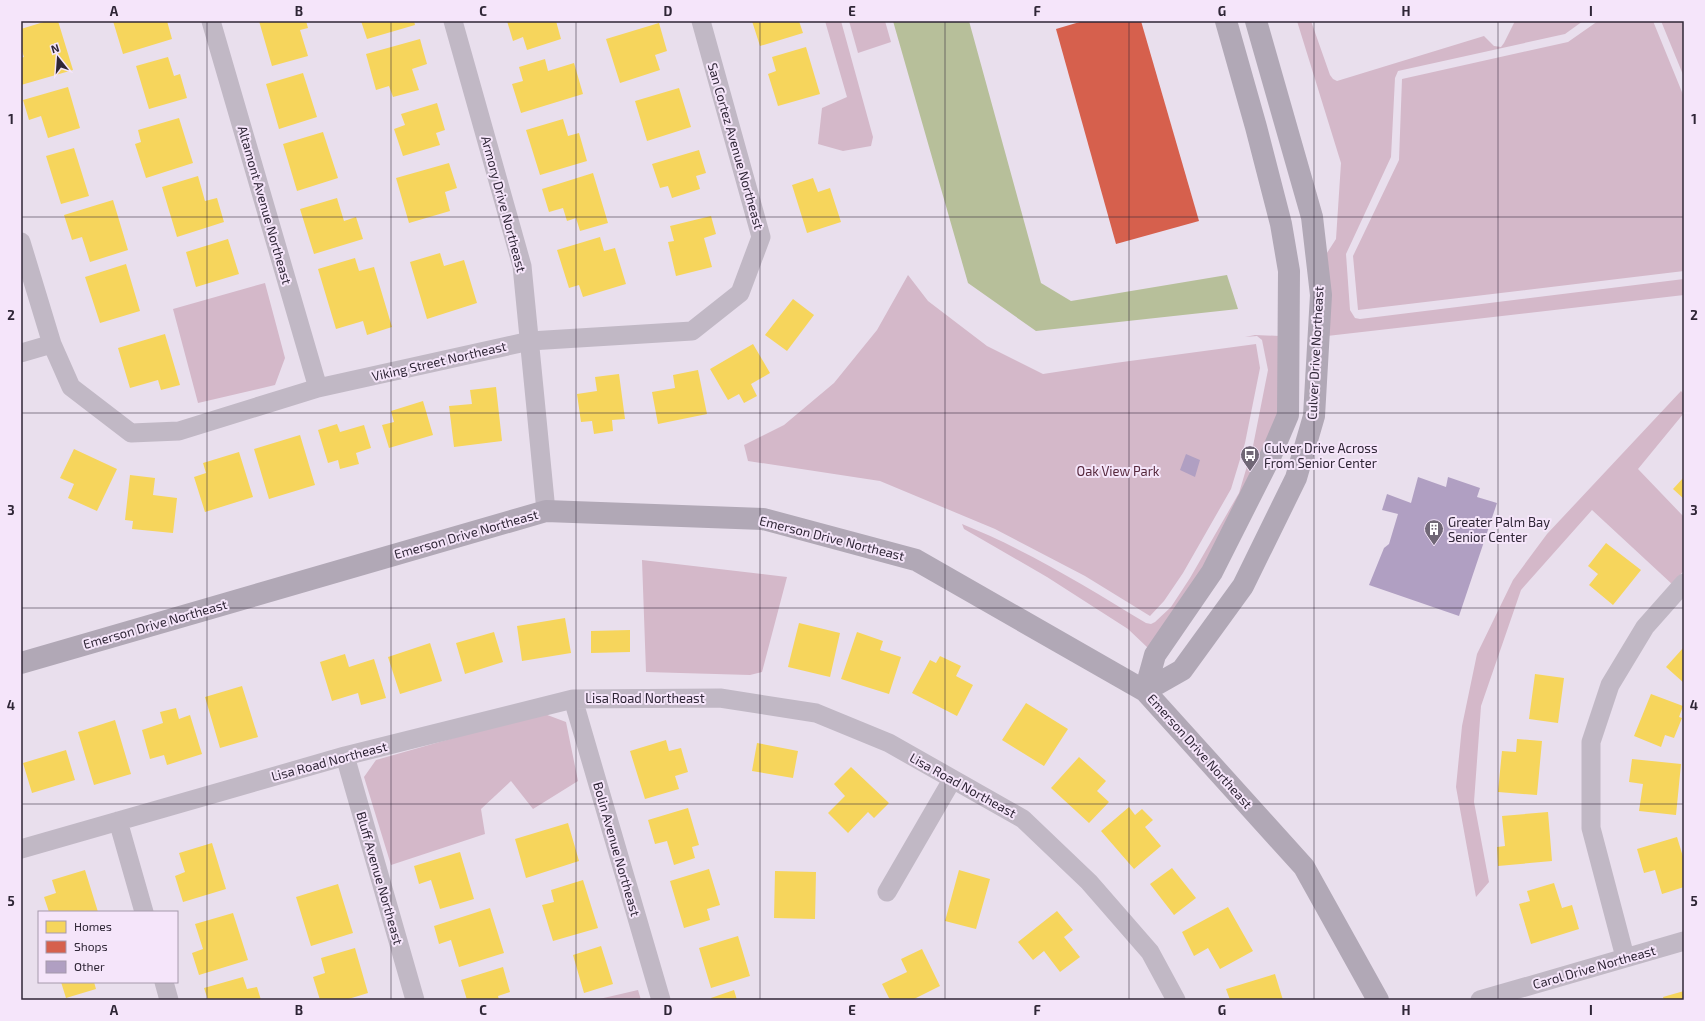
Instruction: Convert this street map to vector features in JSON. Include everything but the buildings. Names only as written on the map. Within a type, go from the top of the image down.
[{"type":"street","name":"Altamont Avenue Northeast","points":[[211,21],[318,388]]},
{"type":"street","name":"Armory Drive Northeast","points":[[453,21],[522,266],[546,511]]},
{"type":"street","name":"San Cortez Avenue Northeast","points":[[701,21],[761,237],[740,293]]},
{"type":"street","name":"Culver Drive Northeast","points":[[1145,691],[1155,655],[1212,572],[1271,455],[1288,415],[1289,271],[1281,224],[1256,127],[1226,21]]},
{"type":"street","name":"Culver Drive Northeast","points":[[1145,691],[1182,670],[1243,586],[1296,478],[1314,416],[1321,295],[1312,218],[1256,21]]},
{"type":"street","points":[[21,242],[52,344],[21,353]]},
{"type":"street","name":"Viking Street Northeast","points":[[52,344],[71,387],[131,433],[179,431],[318,388],[530,341],[692,331],[740,293]]},
{"type":"street","name":"Emerson Drive Northeast","points":[[21,663],[546,511],[763,519],[916,560],[1145,691],[1304,867],[1378,1000]]},
{"type":"street","points":[[1625,958],[1591,828],[1592,742],[1610,685],[1645,627],[1684,583]]},
{"type":"street","name":"Lisa Road Northeast","points":[[21,849],[344,756],[573,699],[720,698],[816,713],[889,743],[1023,819],[1089,882],[1150,952],[1176,1000]]},
{"type":"street","name":"Bolin Avenue Northeast","points":[[573,699],[661,1000]]},
{"type":"street","name":"Bluff Avenue Northeast","points":[[344,756],[415,1000]]},
{"type":"street","points":[[887,892],[952,780]]},
{"type":"street","points":[[118,821],[144,911]]},
{"type":"street","name":"Carol Drive Northeast","points":[[1480,1000],[1684,941]]},
{"type":"street","points":[[164,983],[169,1000]]},
{"type":"green space","points":[[825,21],[841,21],[873,137],[871,146],[843,151],[818,144],[822,108],[847,97]]},
{"type":"green space","points":[[849,21],[885,21],[891,42],[858,53]]},
{"type":"green space","points":[[1297,21],[1311,21],[1330,75],[1337,81],[1484,36],[1494,46],[1501,47],[1515,21],[1583,21],[1565,34],[1398,71],[1395,78],[1391,157],[1346,254],[1350,310],[1355,318],[1360,319],[1684,279],[1684,295],[1327,336],[1325,256],[1336,239],[1341,163]]},
{"type":"green space","points":[[1598,21],[1653,21],[1684,97],[1684,271],[1358,310],[1353,256],[1399,160],[1402,79],[1568,42]]},
{"type":"green space","points":[[1661,21],[1684,21],[1684,77]]},
{"type":"green space","name":"Oak View Park","points":[[908,275],[928,301],[987,346],[1043,374],[1256,344],[1260,368],[1245,443],[1231,489],[1183,573],[1164,601],[1150,616],[1085,576],[995,529],[880,481],[748,461],[744,445],[784,425],[834,383],[877,330]]},
{"type":"green space","points":[[265,283],[285,358],[275,385],[198,403],[173,309]]},
{"type":"green space","points":[[1255,335],[1280,336],[1279,412],[1263,450],[1205,566],[1148,648],[1128,629],[1047,577],[964,529],[962,524],[1010,545],[1079,583],[1146,623],[1151,624],[1155,622],[1171,607],[1190,578],[1239,493],[1253,446],[1268,370],[1262,340],[1257,336],[1245,337]]},
{"type":"green space","points":[[1681,391],[1684,394],[1684,413],[1638,469],[1684,517],[1684,570],[1673,585],[1592,510],[1521,590],[1481,706],[1474,802],[1489,882],[1476,897],[1456,787],[1462,726],[1477,654],[1513,580],[1547,534]]},
{"type":"green space","points":[[642,560],[787,577],[762,672],[750,675],[646,672]]},
{"type":"green space","points":[[542,713],[566,722],[578,781],[533,809],[511,781],[481,809],[485,834],[391,865],[364,777],[376,760]]},
{"type":"green space","points":[[638,990],[641,1000],[595,1000]]},
{"type":"shaded area","points":[[893,21],[969,21],[1041,283],[1071,301],[1227,275],[1238,309],[1036,331],[968,283]]},
{"type":"place","name":"Culver Drive Across From Senior Center","points":[[1250,472]]},
{"type":"place","name":"Greater Palm Bay Senior Center","points":[[1434,546]]}]
